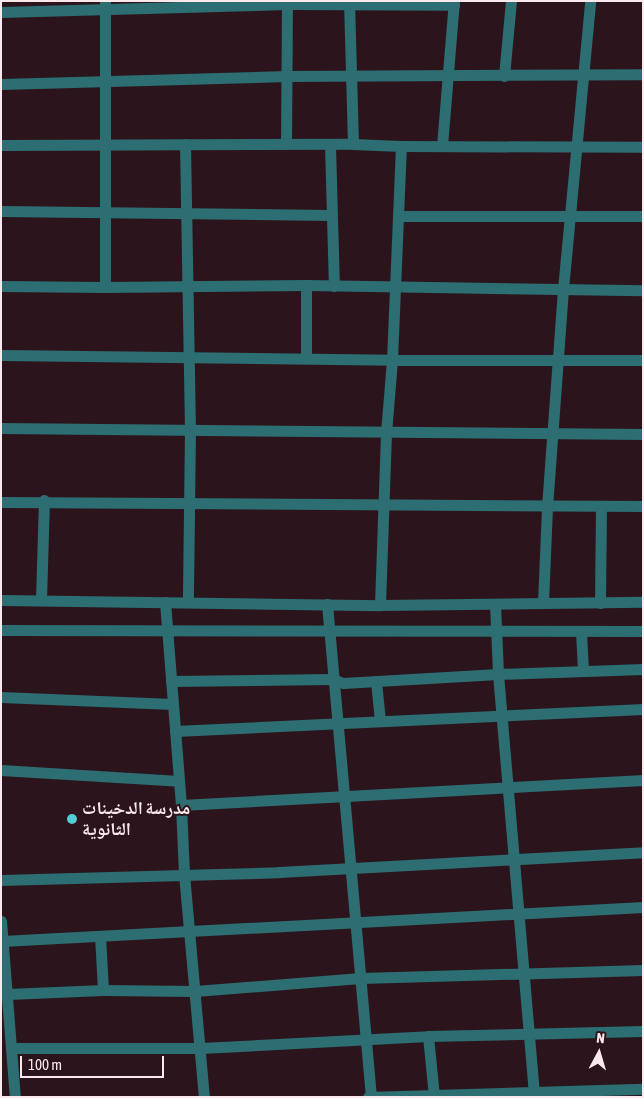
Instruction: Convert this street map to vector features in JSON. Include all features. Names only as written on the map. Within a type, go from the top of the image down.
[{"type":"street","points":[[504,76],[511,1]]},
{"type":"street","points":[[543,604],[547,507],[554,434],[563,289],[590,1]]},
{"type":"street","points":[[286,144],[287,2]]},
{"type":"street","points":[[1,12],[105,5],[287,2],[454,3],[442,146]]},
{"type":"street","points":[[349,3],[353,144]]},
{"type":"street","points":[[105,5],[106,287]]},
{"type":"street","points":[[1,84],[351,75],[504,76],[643,74]]},
{"type":"street","points":[[185,144],[190,429],[188,602]]},
{"type":"street","points":[[1,146],[353,144],[401,146],[643,147]]},
{"type":"street","points":[[330,145],[334,286]]},
{"type":"street","points":[[380,605],[386,433],[392,360],[401,146]]},
{"type":"street","points":[[1,211],[186,212],[331,216]]},
{"type":"street","points":[[398,216],[643,216]]},
{"type":"street","points":[[1,286],[306,285],[394,288],[643,290]]},
{"type":"street","points":[[306,285],[306,358]]},
{"type":"street","points":[[1,355],[392,360],[643,360]]},
{"type":"street","points":[[1,428],[643,434]]},
{"type":"street","points":[[41,600],[44,500]]},
{"type":"street","points":[[1,502],[44,500],[189,501],[384,506],[643,506]]},
{"type":"street","points":[[600,603],[601,506]]},
{"type":"street","points":[[1,600],[380,605],[643,602]]},
{"type":"street","points":[[165,602],[181,805],[184,874],[191,932],[204,1097]]},
{"type":"street","points":[[327,604],[332,679],[352,867],[369,1097],[534,1094],[643,1089]]},
{"type":"street","points":[[495,604],[498,674],[534,1094]]},
{"type":"street","points":[[1,630],[166,632],[329,630],[643,631]]},
{"type":"street","points":[[580,632],[583,670]]},
{"type":"street","points":[[171,681],[332,679],[343,684],[498,674],[643,669]]},
{"type":"street","points":[[376,681],[380,721]]},
{"type":"street","points":[[1,697],[173,704]]},
{"type":"street","points":[[175,731],[643,709]]},
{"type":"street","points":[[1,770],[179,781]]},
{"type":"street","points":[[181,805],[643,780]]},
{"type":"street","points":[[1,880],[352,867],[643,852]]},
{"type":"street","points":[[2,941],[356,924],[643,907]]},
{"type":"street","points":[[1,921],[3,964],[8,994],[6,1035],[11,1048],[15,1097]]},
{"type":"street","points":[[100,936],[103,990]]},
{"type":"street","points":[[8,994],[103,990],[195,991],[360,978],[643,970]]},
{"type":"street","points":[[11,1048],[201,1048],[365,1038],[643,1031]]},
{"type":"street","points":[[428,1036],[434,1096]]},
{"type":"place","name":"مدرسة الدخينات الثانوية","points":[[72,819]]}]
